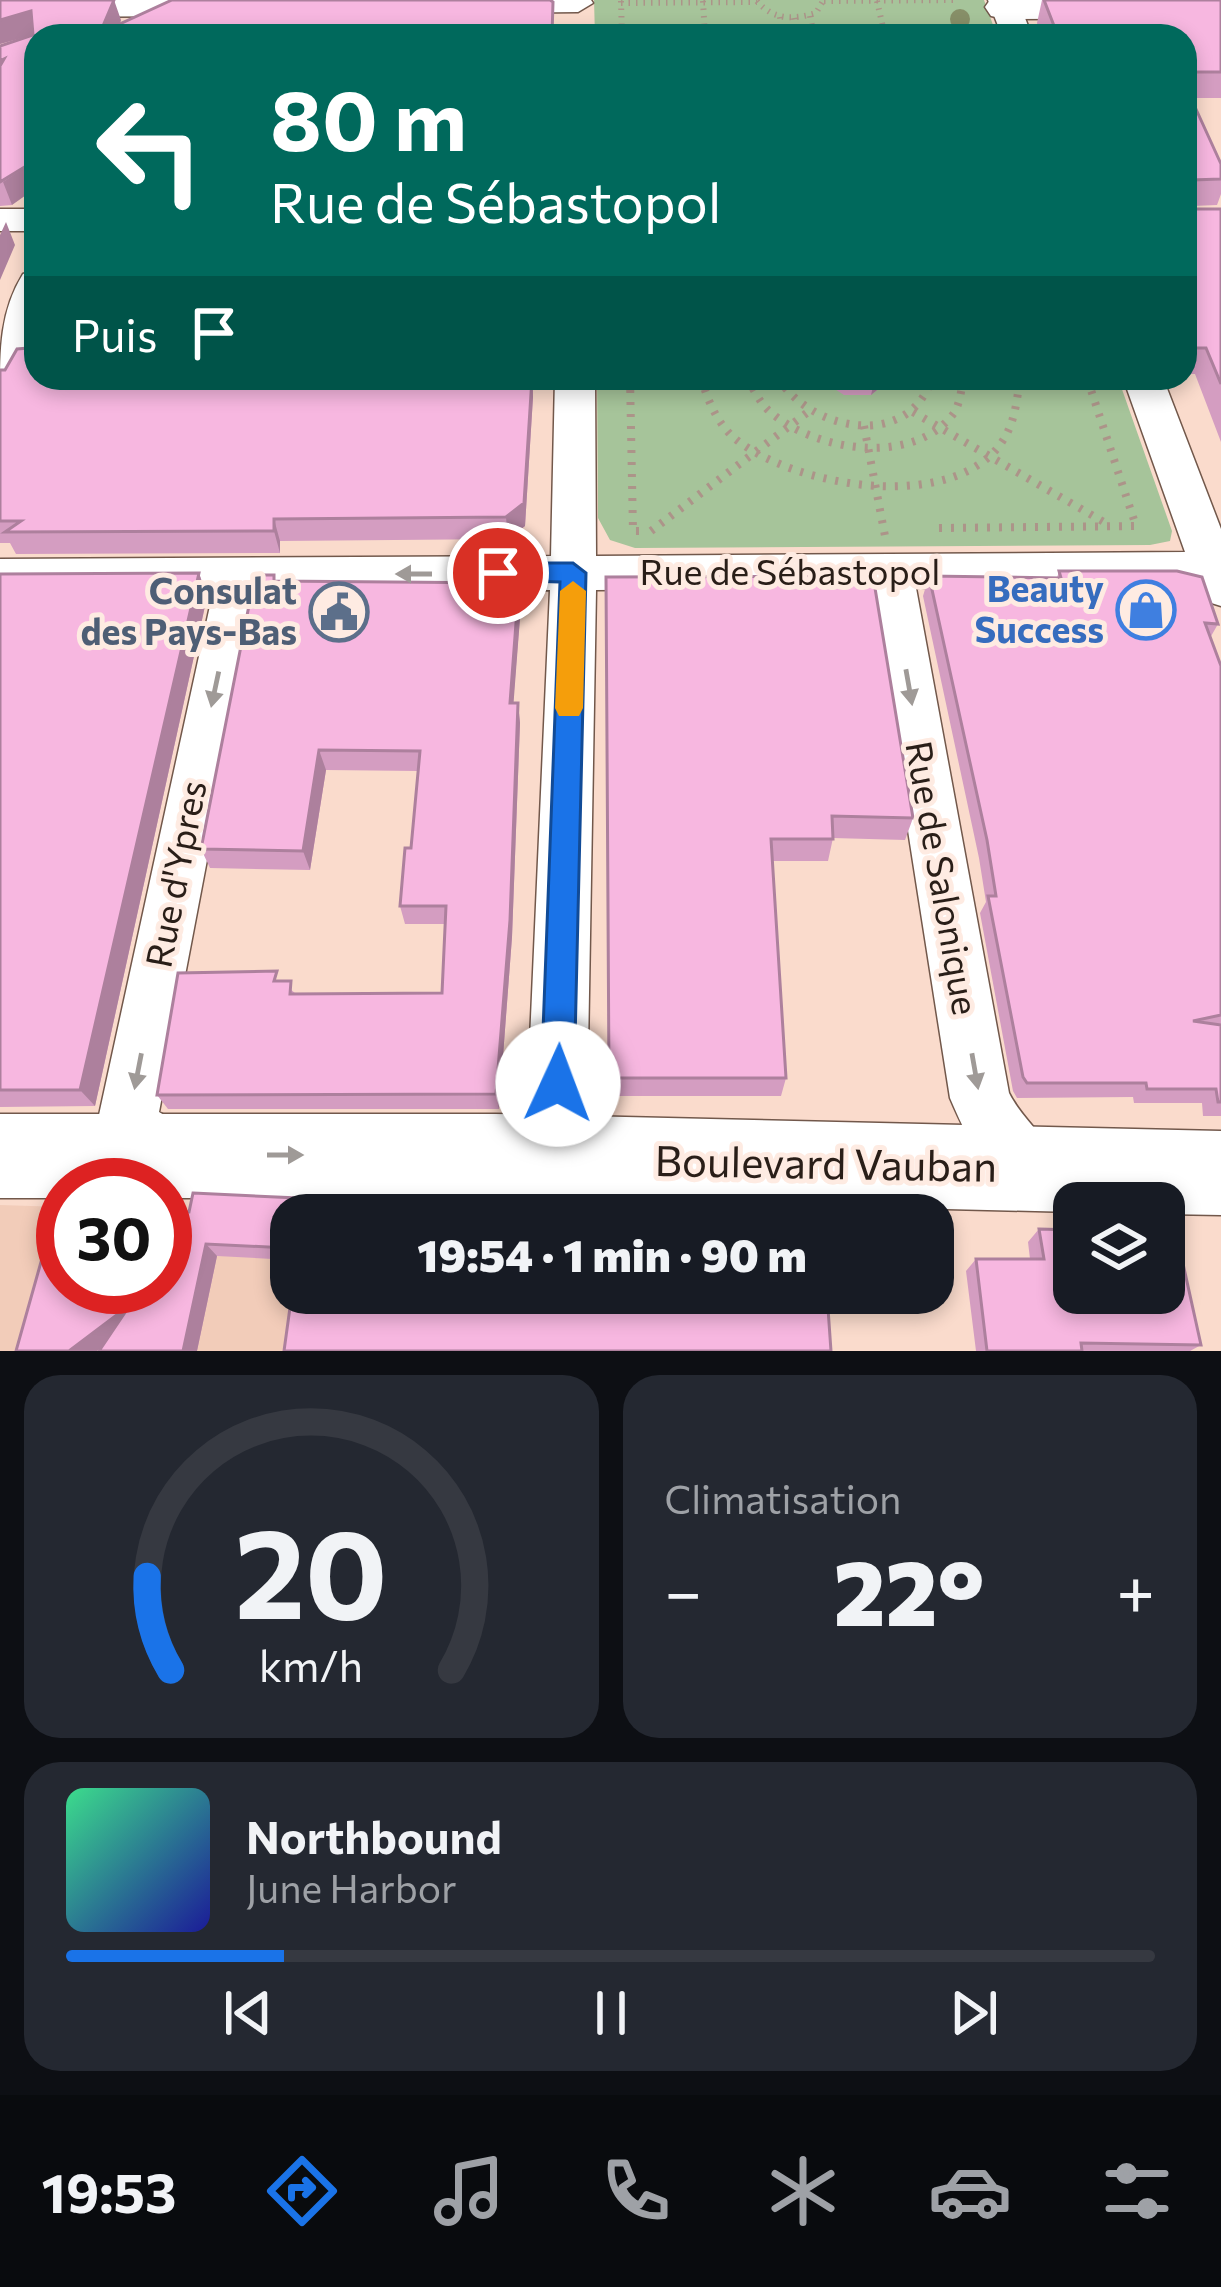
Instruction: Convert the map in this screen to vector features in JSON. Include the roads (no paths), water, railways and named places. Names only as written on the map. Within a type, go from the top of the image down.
[{"type":"street","points":[[460,4],[579,2]]},
{"type":"street","points":[[1009,14],[1221,6]]},
{"type":"street","points":[[137,20],[248,7]]},
{"type":"street","points":[[0,8],[74,24]]},
{"type":"street","points":[[0,379],[24,314]]},
{"type":"street","points":[[495,1156],[550,1128],[557,1108],[575,390]]},
{"type":"street","points":[[1148,390],[1219,576]]},
{"type":"street","name":"Rue de Sébastopol","points":[[0,576],[573,573],[887,555],[1219,576]]},
{"type":"street","name":"Rue de Salonique","points":[[887,555],[980,1098],[995,1129],[1030,1168]]},
{"type":"street","name":"Rue d'Ypres","points":[[171,1154],[141,1138],[129,1115],[239,575]]},
{"type":"street","name":"Boulevard Vauban","points":[[0,1156],[495,1156],[1221,1173]]},
{"type":"place","name":"Beauty Success","points":[[1146,610]]},
{"type":"place","name":"Consulat des Pays-Bas","points":[[339,612]]}]
